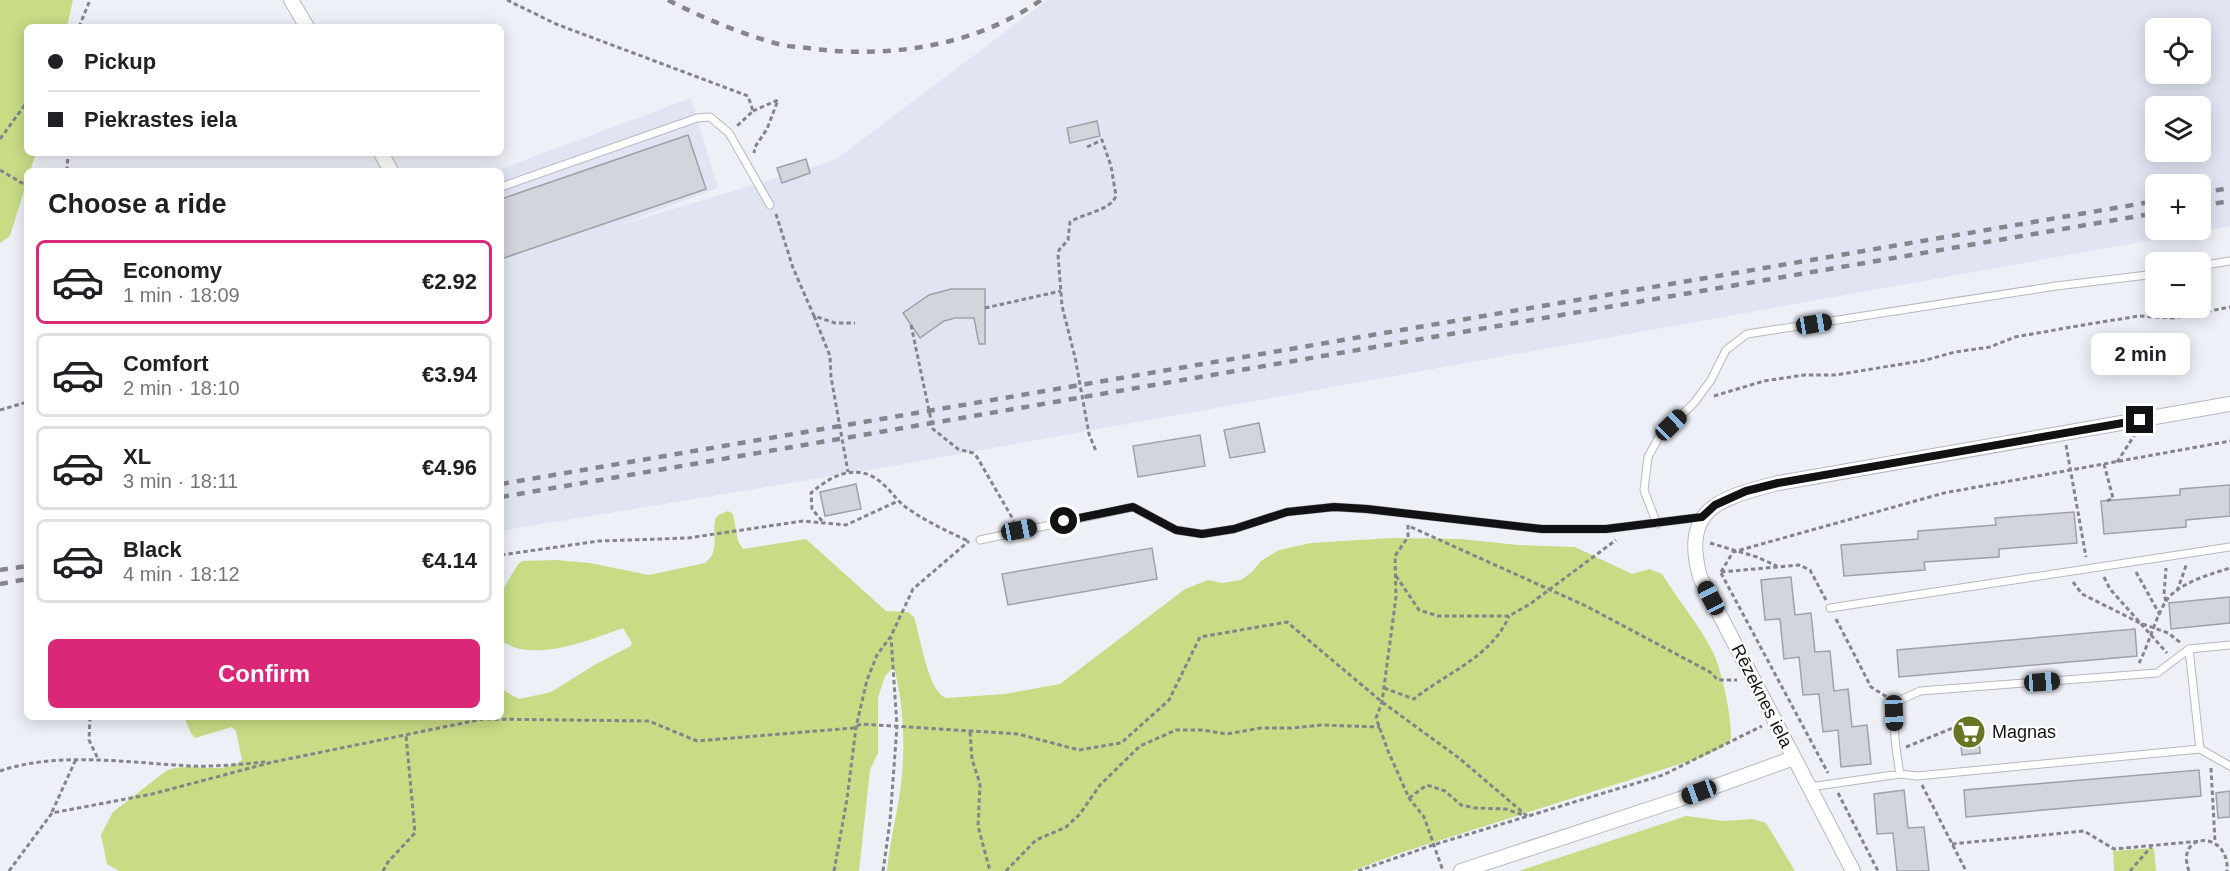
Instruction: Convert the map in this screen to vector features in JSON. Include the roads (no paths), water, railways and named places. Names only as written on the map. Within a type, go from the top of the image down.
[{"type":"street","points":[[291,0],[305,24]]},
{"type":"street","points":[[1702,517],[1715,505],[1746,491],[1778,483],[2230,404]]},
{"type":"street","name":"Rēzeknes iela","points":[[1702,517],[1694,536],[1694,557],[1700,577],[1853,871]]},
{"type":"street","points":[[1461,871],[1680,799],[1794,758]]},
{"type":"lane","points":[[504,187],[697,118],[710,117],[729,133],[770,205]]},
{"type":"lane","points":[[2211,264],[2230,261]]},
{"type":"lane","points":[[1657,524],[1644,490],[1648,457],[1659,437],[1695,401],[1710,380],[1726,350],[1747,334],[2056,286],[2145,275]]},
{"type":"lane","points":[[980,540],[1133,507],[1176,530],[1202,534],[1234,529],[1287,512],[1334,507],[1542,529],[1633,527],[1702,517]]},
{"type":"lane","points":[[1830,608],[2230,547]]},
{"type":"lane","points":[[1900,774],[1896,751],[1894,713],[1896,702],[1920,691],[2157,673],[2189,649],[2230,645]]},
{"type":"lane","points":[[2189,649],[2200,749]]},
{"type":"lane","points":[[1810,787],[1900,774],[1917,776],[2200,749],[2230,766]]},
{"type":"railway","points":[[668,0],[721,25],[778,44],[814,49],[873,52],[903,50],[961,38],[1015,16],[1041,0]]},
{"type":"railway","points":[[2211,191],[2230,188]]},
{"type":"railway","points":[[2211,204],[2230,201]]},
{"type":"railway","points":[[504,483],[2145,203]]},
{"type":"railway","points":[[504,496],[2145,215]]},
{"type":"railway","points":[[0,570],[24,566]]},
{"type":"railway","points":[[0,584],[24,580]]},
{"type":"place","name":"Magnas","points":[[1969,732]]}]
